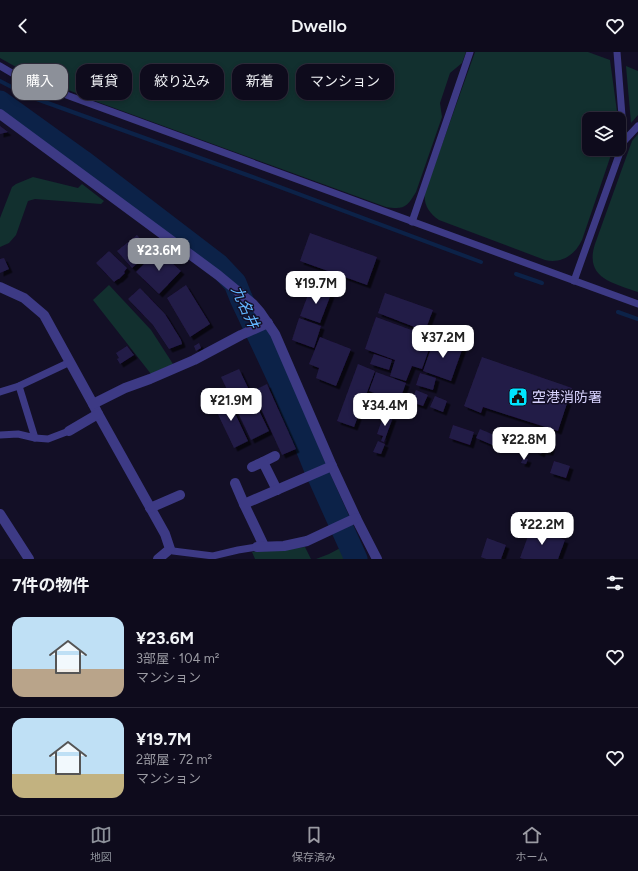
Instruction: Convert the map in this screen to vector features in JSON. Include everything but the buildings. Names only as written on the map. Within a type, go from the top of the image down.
[{"type":"street","points":[[0,114],[218,275],[253,304],[260,312],[275,334],[332,466],[377,559]]},
{"type":"street","points":[[0,287],[24,298],[44,315],[164,534],[170,549],[158,559]]},
{"type":"street","points":[[93,404],[125,388],[194,360],[241,335],[268,323]]},
{"type":"street","points":[[69,431],[98,414]]},
{"type":"street","points":[[252,467],[275,456]]},
{"type":"street","points":[[264,462],[277,490]]},
{"type":"street","points":[[244,504],[332,466]]},
{"type":"street","points":[[235,483],[260,547],[284,546],[307,541],[356,518]]},
{"type":"street","points":[[150,508],[180,495]]},
{"type":"street","points":[[0,514],[29,559]]},
{"type":"lane","points":[[412,222],[470,52]]},
{"type":"lane","points":[[617,52],[622,112]]},
{"type":"lane","points":[[0,66],[17,76],[39,85],[638,304]]},
{"type":"lane","points":[[626,139],[638,126]]},
{"type":"lane","points":[[574,281],[619,156]]},
{"type":"lane","points":[[0,392],[18,386],[70,362]]},
{"type":"lane","points":[[18,386],[35,438]]},
{"type":"lane","points":[[0,435],[18,434],[35,438],[48,438],[69,431]]},
{"type":"lane","points":[[170,549],[213,556],[260,547]]},
{"type":"green space","points":[[0,52],[466,52],[462,63],[450,73],[440,103],[442,117],[416,192],[410,201],[401,208],[386,207],[93,100],[132,100],[132,64],[76,64],[76,93],[68,90],[68,64],[12,65],[0,58]]},
{"type":"green space","points":[[475,52],[588,52],[610,60],[617,112],[582,112],[582,156],[611,156],[582,240],[576,250],[567,257],[557,261],[545,260],[439,220],[432,214],[426,204],[425,192]]},
{"type":"green space","points":[[626,66],[638,71],[638,115],[631,123]]},
{"type":"green space","points":[[638,134],[638,292],[611,282],[603,277],[597,272],[594,265],[593,255],[595,244],[632,141]]},
{"type":"green space","points":[[33,177],[78,188],[82,184],[104,201],[101,204],[35,199],[28,201],[16,235],[9,243],[0,247],[0,218],[12,187]]},
{"type":"green space","points":[[109,285],[151,330],[173,364],[151,374],[93,300]]},
{"type":"green space","points":[[346,545],[352,559],[316,559],[329,554]]},
{"type":"green space","points":[[305,547],[311,559],[255,559],[252,552],[265,550]]},
{"type":"waterway","points":[[0,81],[31,97],[250,176],[481,262]]},
{"type":"waterway","name":"九名井","points":[[0,102],[82,161],[218,265],[235,283],[279,379],[315,468],[356,559]]},
{"type":"waterway","points":[[516,274],[542,283]]},
{"type":"waterway","points":[[618,312],[638,319]]},
{"type":"place","name":"空港消防署","points":[[518,397]]}]
